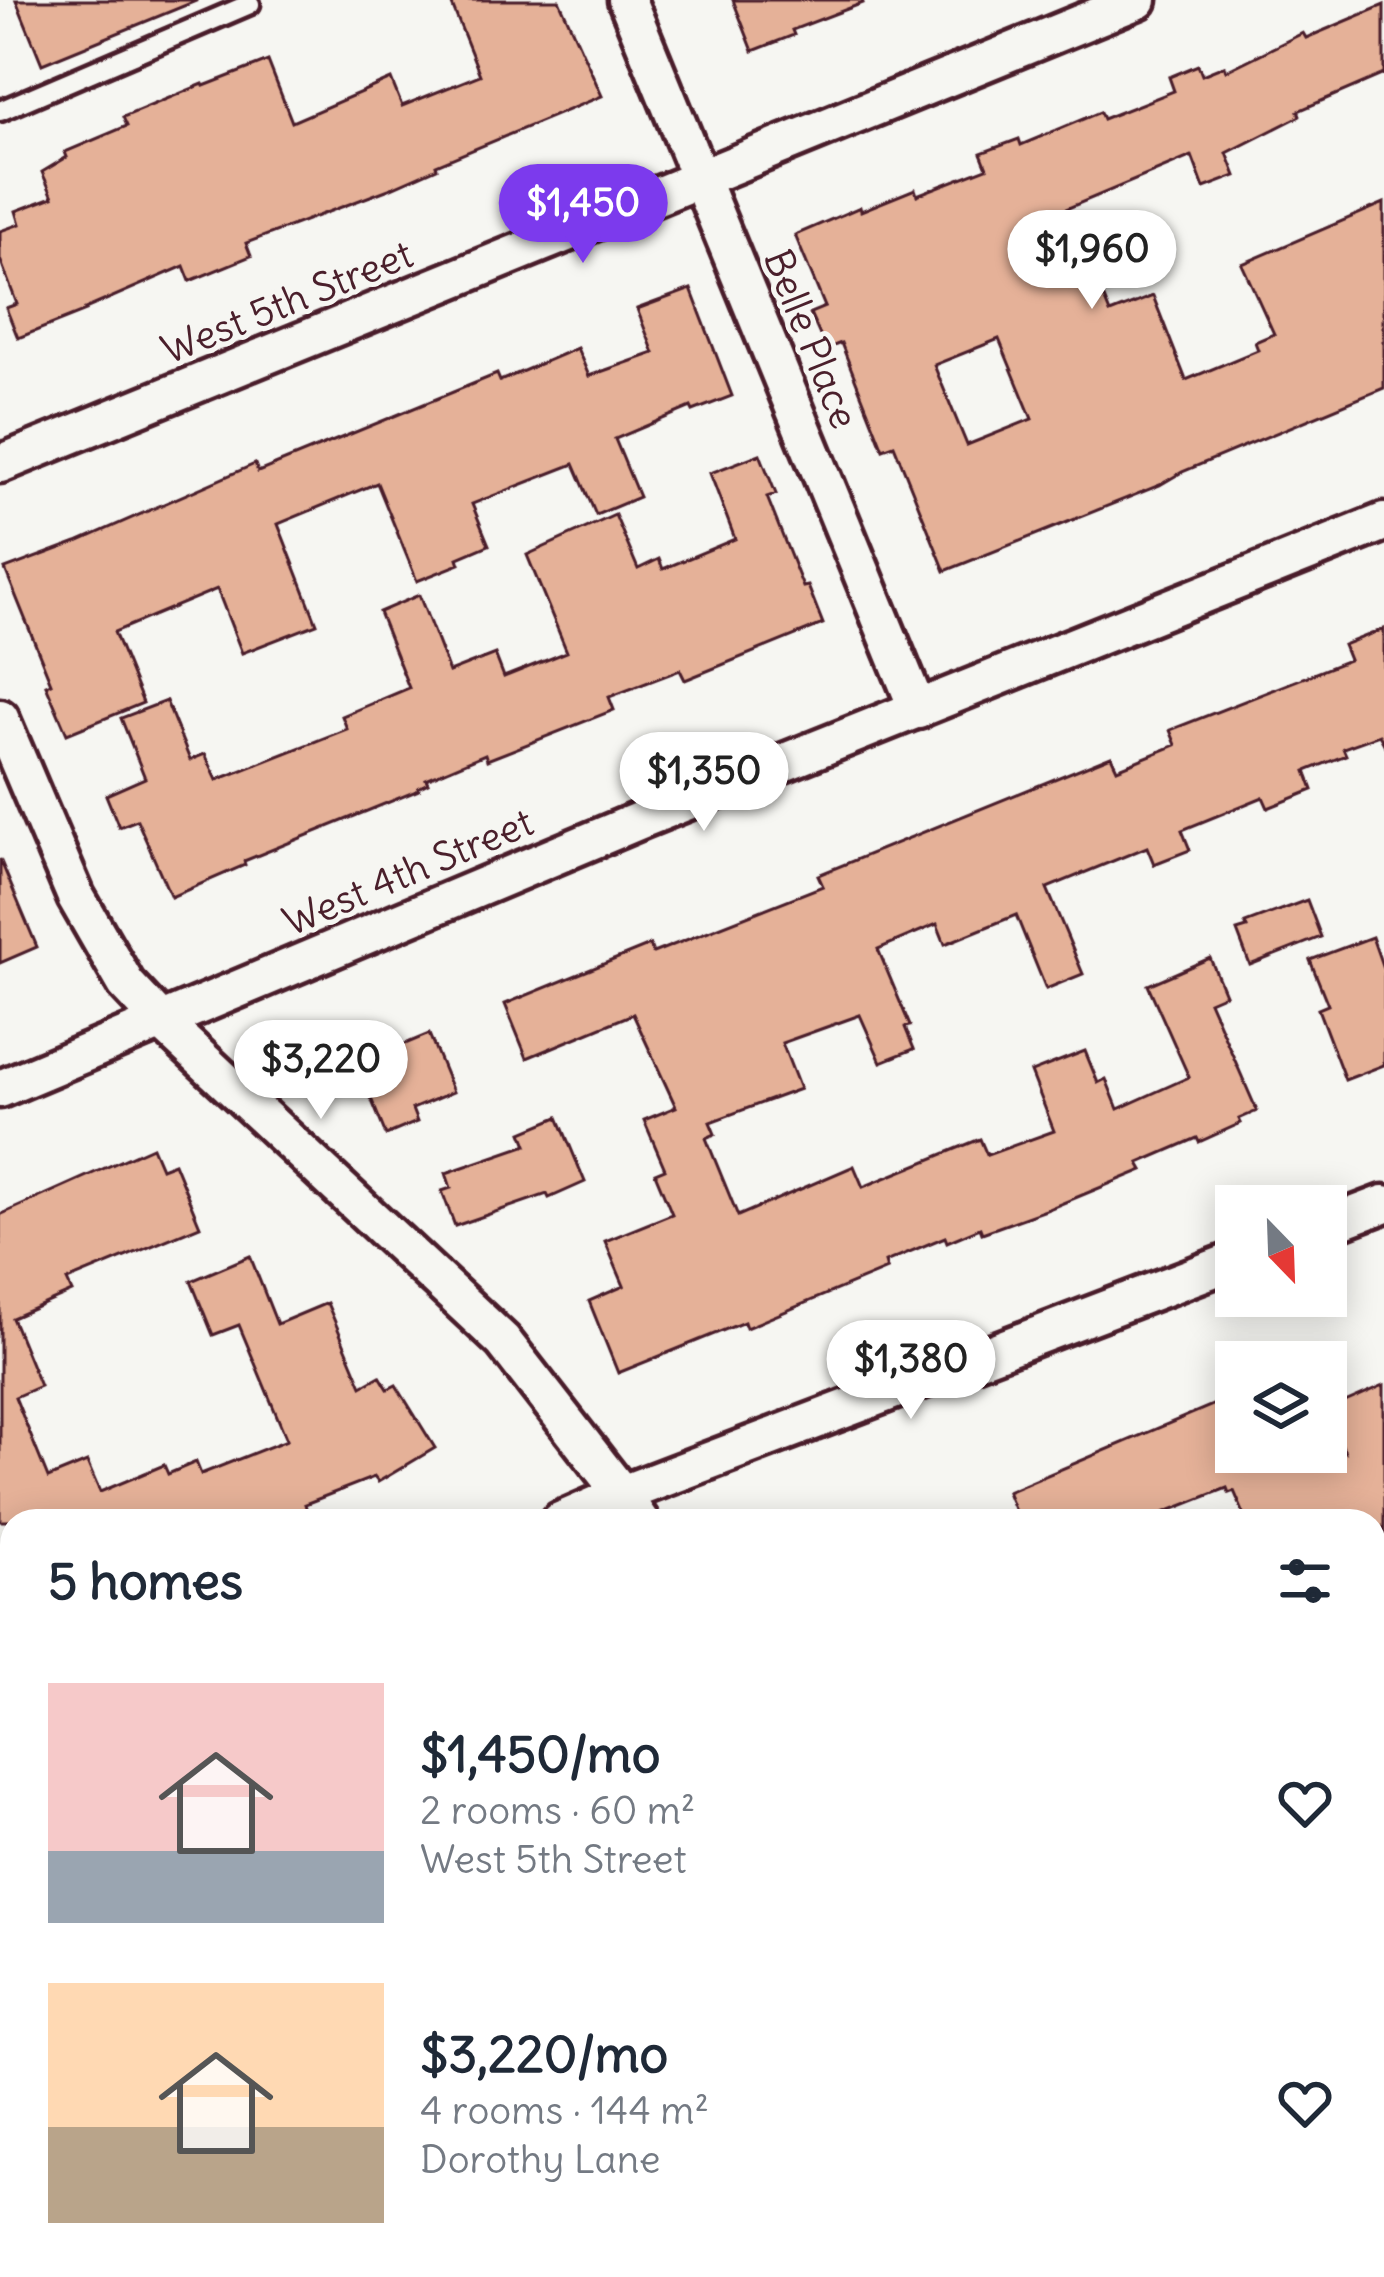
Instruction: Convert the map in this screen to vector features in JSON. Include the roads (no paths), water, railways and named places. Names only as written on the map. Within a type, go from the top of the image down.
[{"type":"street","name":"Belle Place","points":[[627,0],[918,710]]},
{"type":"street","name":"West 5th Street","points":[[0,464],[1138,0]]},
{"type":"street","name":"West 4th Street","points":[[0,1089],[643,819],[1384,522]]},
{"type":"street","points":[[0,718],[76,898],[126,983],[160,1021],[503,1340],[631,1508],[1215,1269]]},
{"type":"street","points":[[1347,1218],[1384,1204]]},
{"type":"lane","points":[[0,111],[250,4]]}]
